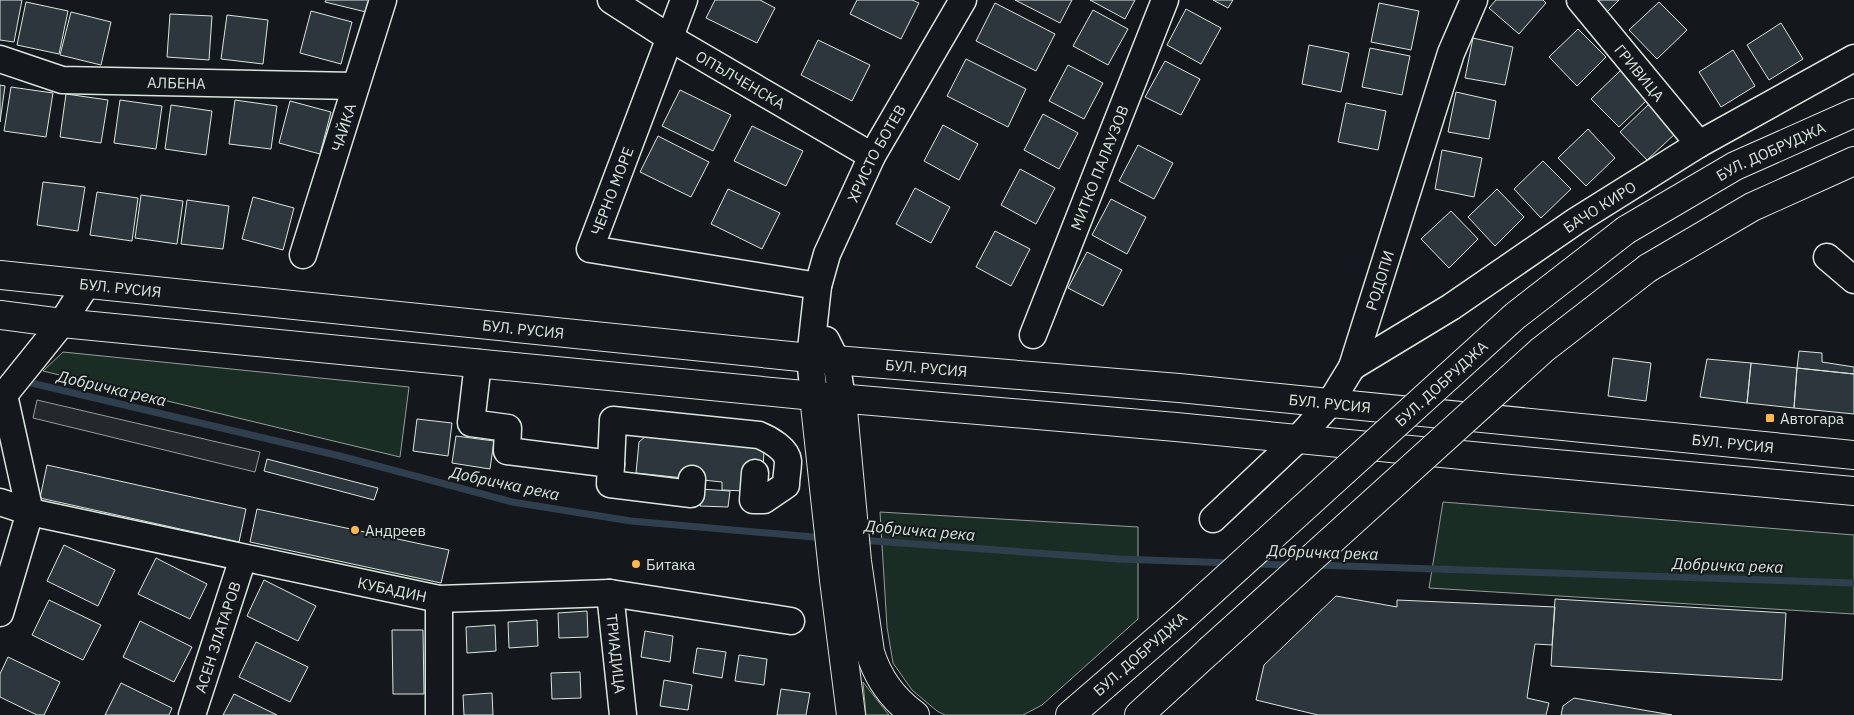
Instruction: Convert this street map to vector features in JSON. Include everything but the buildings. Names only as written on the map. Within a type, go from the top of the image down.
[{"type":"main road","name":"БУЛ. ДОБРУДЖА","points":[[1070,715],[1181,619],[1515,316],[1626,230],[1735,166],[1854,113]]},
{"type":"main road","points":[[1139,715],[1542,350],[1648,268],[1752,207],[1854,161]]},
{"type":"main road","name":"БУЛ. РУСИЯ","points":[[0,275],[823,359],[1170,387],[1854,455]]},
{"type":"main road","points":[[0,315],[62,323],[842,399],[1854,491]]},
{"type":"main road","points":[[814,396],[840,518],[845,562],[851,715]]},
{"type":"main road","points":[[842,399],[848,472]]},
{"type":"main road","points":[[840,518],[853,445],[860,424],[870,413],[890,403]]},
{"type":"main road","points":[[845,562],[874,667],[900,704],[916,715]]},
{"type":"street","name":"ЧАЙКА","points":[[303,255],[383,0]]},
{"type":"street","name":"ОПЪЛЧЕНСКА","points":[[612,0],[670,38],[872,156]]},
{"type":"street","name":"ЧЕРНО МОРЕ","points":[[684,0],[590,249],[818,286]]},
{"type":"street","name":"ХРИСТО БОТЕВ","points":[[842,399],[823,359],[815,317],[818,286],[827,254],[872,156],[962,0]]},
{"type":"street","name":"МИТКО ПАЛАУЗОВ","points":[[1033,334],[1165,0]]},
{"type":"street","name":"РОДОПИ","points":[[1213,519],[1298,439],[1330,403],[1352,367],[1451,53],[1474,0]]},
{"type":"street","name":"ГРИВИЦА","points":[[1580,0],[1699,144]]},
{"type":"street","name":"БАЧО КИРО","points":[[1352,367],[1451,307],[1576,220],[1699,144],[1854,58]]},
{"type":"street","name":"АЛБЕНА","points":[[0,59],[62,80],[355,86]]},
{"type":"street","points":[[1828,258],[1854,280]]},
{"type":"street","points":[[0,613],[30,512],[9,388],[62,323],[86,285]]},
{"type":"street","name":"ХРИСТО БОТЕВ","points":[[814,396],[823,359]]},
{"type":"street","points":[[478,363],[470,423],[508,428],[507,451],[611,464]]},
{"type":"street","points":[[692,479],[691,494],[610,484],[613,420],[694,435],[759,435],[774,443],[788,459],[786,485],[764,500],[753,500],[755,473]]},
{"type":"street","name":"КУБАДИН","points":[[0,502],[30,512],[439,600],[610,593],[791,621]]},
{"type":"street","name":"АСЕН ЗЛАТАРОВ","points":[[192,715],[243,558]]},
{"type":"street","name":"ТРИАДИЦА","points":[[610,593],[623,715]]},
{"type":"street","points":[[439,600],[439,715]]},
{"type":"green space","points":[[63,352],[409,387],[400,457],[43,371]]},
{"type":"green space","points":[[1443,502],[1854,535],[1854,614],[1429,588]]},
{"type":"green space","points":[[880,512],[1138,527],[1138,619],[1042,705],[1023,715],[945,715],[937,711],[912,690],[893,663],[887,627]]},
{"type":"green space","points":[[863,682],[889,715],[866,715]]},
{"type":"shaded area","points":[[37,400],[260,452],[255,472],[33,418]]},
{"type":"waterway","name":"Добричка река","points":[[23,381],[340,456],[512,502],[631,521],[825,538]]},
{"type":"waterway","name":"Добричка река","points":[[860,540],[1119,559],[1231,563]]},
{"type":"waterway","name":"Добричка река","points":[[1255,564],[1291,565]]},
{"type":"waterway","name":"Добричка река","points":[[1315,565],[1854,583]]},
{"type":"place","name":"Aвтогара","points":[[1770,418]]},
{"type":"place","name":"Андреев","points":[[355,530]]},
{"type":"place","name":"Битака","points":[[636,564]]}]
